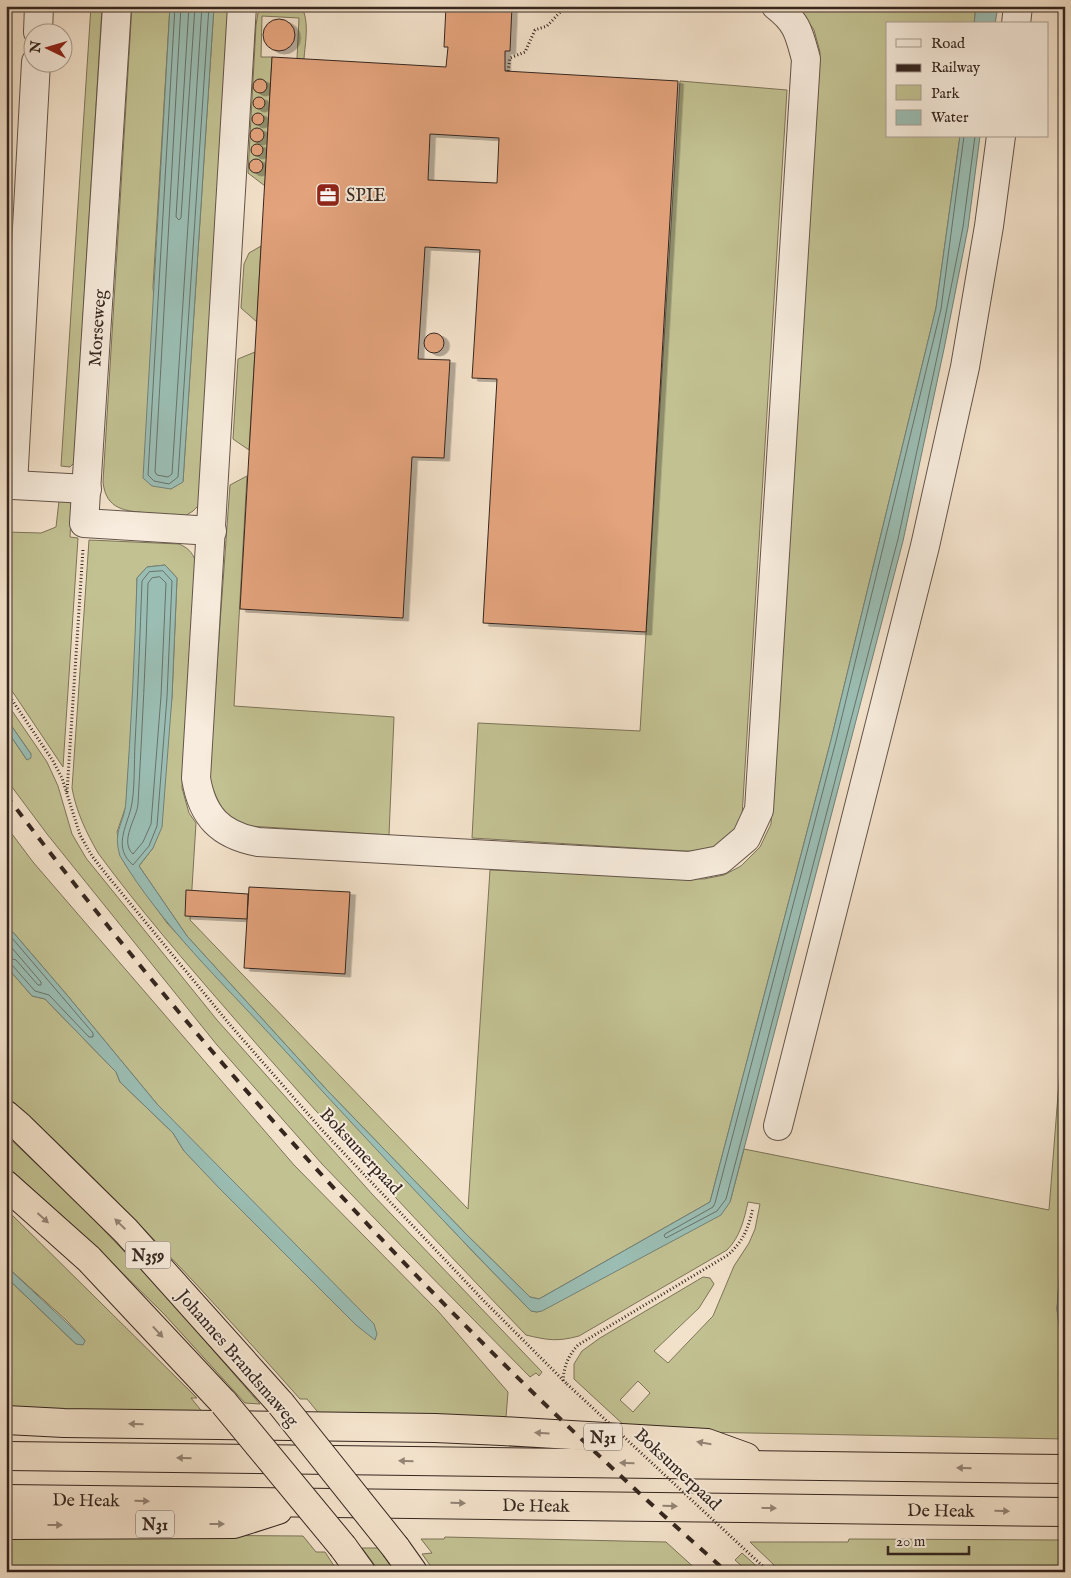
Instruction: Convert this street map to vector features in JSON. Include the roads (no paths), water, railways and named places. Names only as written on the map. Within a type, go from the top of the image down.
[{"type":"highway","name":"Johannes Brandsmaweg","points":[[6,1115],[126,1230],[281,1404],[413,1572]]},
{"type":"highway","name":"N359","points":[[6,1186],[89,1259],[224,1403],[343,1547],[361,1572]]},
{"type":"highway","name":"N31","points":[[6,1420],[435,1428],[706,1442],[767,1465]]},
{"type":"highway","name":"N31","points":[[6,1456],[1065,1469]]},
{"type":"highway","name":"De Heak","points":[[6,1499],[1065,1512]]},
{"type":"highway","name":"N31","points":[[6,1525],[234,1524],[300,1502]]},
{"type":"street","points":[[38,22],[39,6]]},
{"type":"street","name":"Morseweg","points":[[117,6],[84,523],[212,532]]},
{"type":"street","points":[[242,6],[196,778],[204,808],[213,820],[226,831],[240,839],[258,842],[688,866],[720,860],[746,838],[759,810],[806,59],[797,27],[776,6]]},
{"type":"street","points":[[1016,22],[1018,6]]},
{"type":"street","points":[[35,72],[10,486],[87,489]]},
{"type":"street","points":[[778,1126],[925,546],[965,367],[989,226],[1001,138]]},
{"type":"water","points":[[170,6],[214,6],[183,482],[171,489],[152,486],[143,478]]},
{"type":"water","points":[[976,6],[998,6],[995,22],[974,22]]},
{"type":"water","points":[[960,138],[980,138],[968,228],[903,541],[730,1202],[721,1215],[542,1311],[531,1311],[402,1177],[193,952],[154,906],[120,856],[117,839],[126,800],[137,578],[147,567],[165,565],[177,578],[172,697],[162,827],[153,848],[139,866],[187,936],[326,1089],[466,1234],[530,1297],[539,1299],[710,1202],[831,740],[936,308]]},
{"type":"water","points":[[6,718],[31,754],[31,758],[27,760],[6,729]]},
{"type":"water","points":[[6,924],[157,1104],[374,1324],[377,1334],[375,1340],[356,1325],[220,1189],[184,1151],[173,1133],[120,1082],[116,1072],[45,999],[32,996],[6,966]]},
{"type":"water","points":[[1065,1202],[1065,1338],[1060,1332],[1057,1309]]},
{"type":"water","points":[[6,1266],[82,1337],[85,1341],[83,1345],[76,1344],[6,1277]]},
{"type":"railway","points":[[6,795],[87,900],[171,1003],[258,1104],[347,1202],[438,1298],[532,1392],[628,1483],[727,1572]]},
{"type":"place","name":"SPIE","points":[[328,195]]}]
